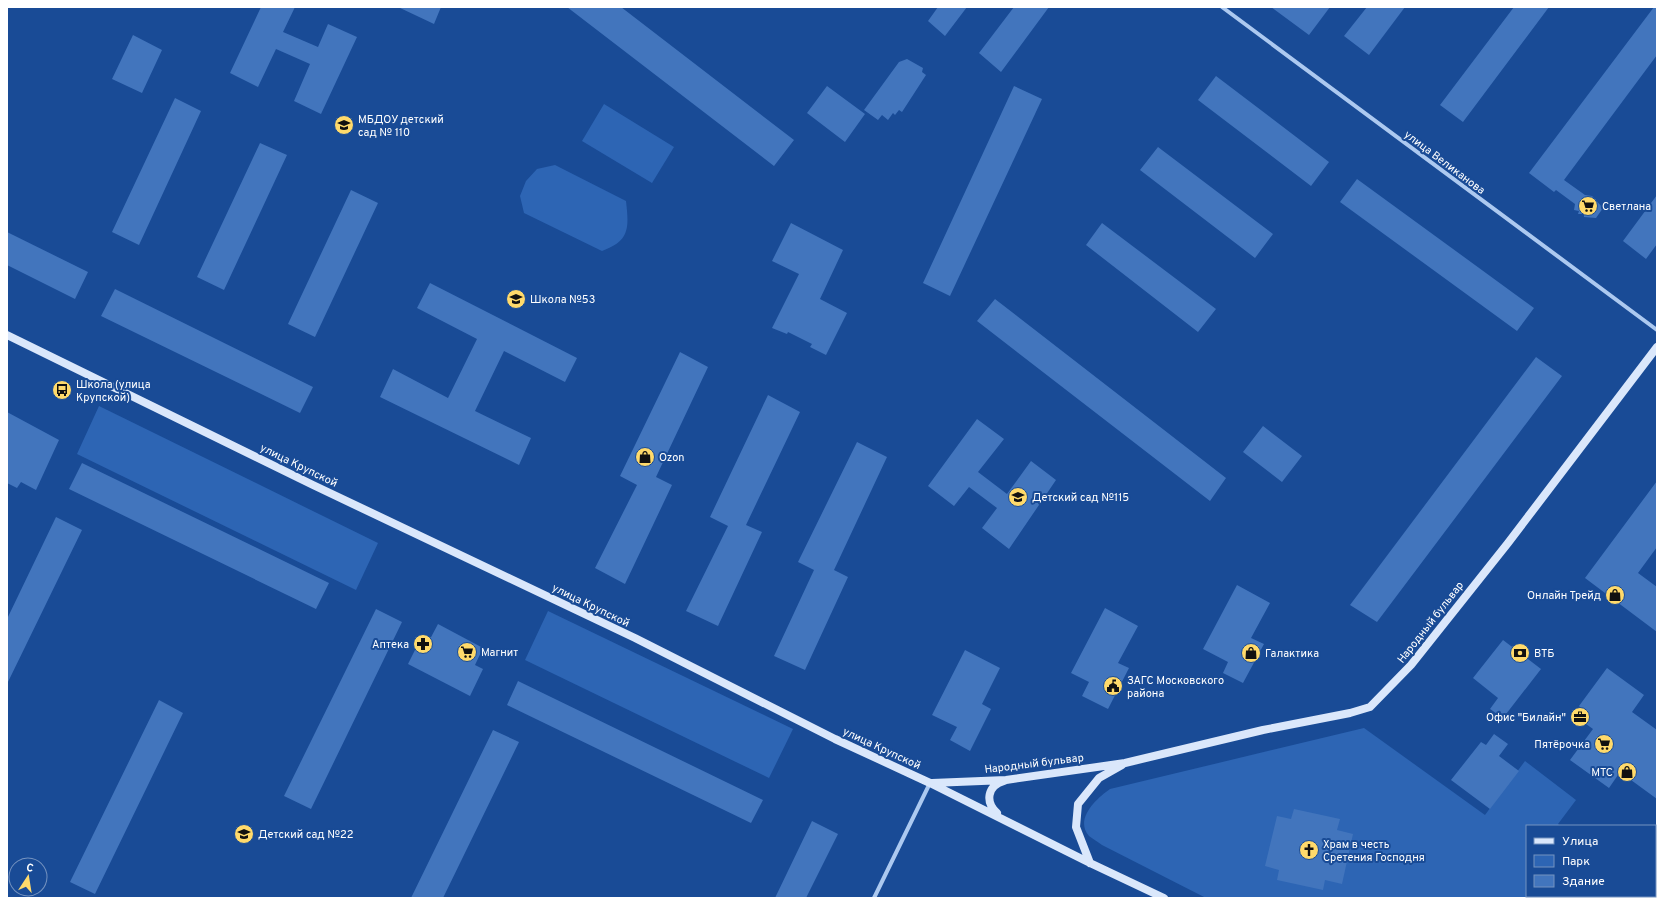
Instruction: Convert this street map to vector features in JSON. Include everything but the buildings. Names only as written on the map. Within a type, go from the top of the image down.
[{"type":"street","name":"улица Великанова","points":[[1222,7],[1657,330]]},
{"type":"street","name":"улица Крупской","points":[[7,335],[320,488],[642,642],[835,739],[930,783],[1090,863],[1164,898]]},
{"type":"street","name":"Народный бульвар","points":[[930,783],[1006,780],[1125,763],[1262,730],[1350,713],[1370,707],[1411,665],[1508,542],[1657,346]]},
{"type":"street","name":"Народный бульвар","points":[[1090,863],[1076,827],[1078,804],[1099,778],[1125,763]]},
{"type":"street","points":[[1000,817],[990,807],[989,800],[991,790],[996,783],[1006,780]]},
{"type":"street","points":[[874,898],[930,783]]},
{"type":"green space","points":[[604,104],[674,147],[652,183],[582,141]]},
{"type":"green space","points":[[555,165],[626,201],[626,232],[618,243],[602,251],[524,213],[520,196],[526,181],[537,169]]},
{"type":"green space","points":[[99,406],[378,543],[356,590],[77,454]]},
{"type":"green space","points":[[548,611],[793,729],[769,778],[525,660]]},
{"type":"green space","points":[[1364,728],[1485,815],[1525,761],[1576,800],[1558,824],[1559,825],[1526,825],[1526,897],[1606,897],[1206,898],[1102,845],[1089,836],[1085,829],[1084,823],[1086,816],[1094,803],[1110,789]]},
{"type":"place","name":"МБДОУ детский сад № 110","points":[[344,125]]},
{"type":"place","name":"Светлана","points":[[1588,206]]},
{"type":"place","name":"Школа №53","points":[[516,299]]},
{"type":"place","name":"Школа (улица Крупской)","points":[[62,390]]},
{"type":"place","name":"Ozon","points":[[645,457]]},
{"type":"place","name":"Детский сад №115","points":[[1018,497]]},
{"type":"place","name":"Онлайн Трейд","points":[[1615,595]]},
{"type":"place","name":"Аптека","points":[[423,644]]},
{"type":"place","name":"Магнит","points":[[467,652]]},
{"type":"place","name":"Галактика","points":[[1251,653]]},
{"type":"place","name":"ВТБ","points":[[1520,653]]},
{"type":"place","name":"ЗАГС Московского района","points":[[1113,686]]},
{"type":"place","name":"Офис \"Билайн\"","points":[[1580,717]]},
{"type":"place","name":"Пятёрочка","points":[[1604,744]]},
{"type":"place","name":"МТС","points":[[1627,772]]},
{"type":"place","name":"Детский сад №22","points":[[244,834]]},
{"type":"place","name":"Храм в честь Сретения Господня","points":[[1309,850]]}]
